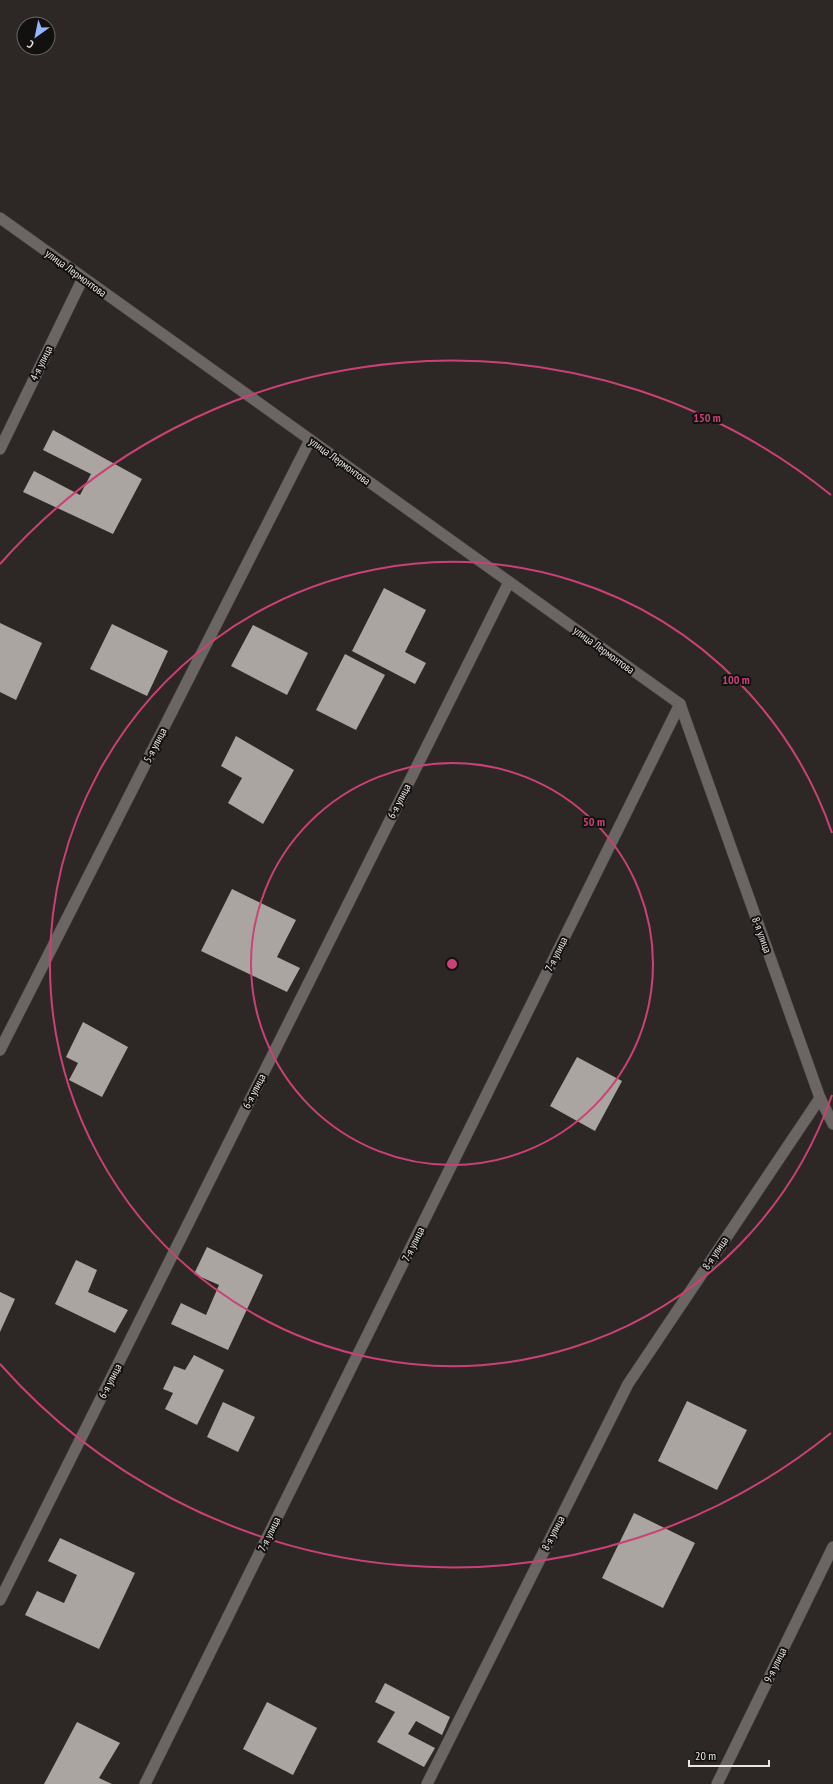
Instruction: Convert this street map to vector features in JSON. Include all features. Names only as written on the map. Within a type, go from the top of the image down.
[{"type":"street","name":"улица Лермонтова","points":[[0,218],[680,704]]},
{"type":"street","name":"4-я улица","points":[[0,449],[83,278]]},
{"type":"street","name":"5-я улица","points":[[0,1050],[310,440]]},
{"type":"street","name":"6-я улица","points":[[0,1600],[508,582]]},
{"type":"street","name":"8-я улица","points":[[427,1784],[628,1384],[820,1098],[680,704]]},
{"type":"street","name":"7-я улица","points":[[146,1784],[680,704]]},
{"type":"street","points":[[820,1098],[833,1124]]},
{"type":"street","name":"9-я улица","points":[[717,1784],[833,1547]]},
{"type":"building","points":[[53,430],[142,479],[113,534],[23,492],[34,471],[80,495],[91,474],[43,450]]},
{"type":"building","points":[[384,588],[426,610],[405,652],[426,663],[415,684],[352,651]]},
{"type":"building","points":[[0,623],[42,643],[16,700],[0,692]]},
{"type":"building","points":[[112,624],[168,651],[147,696],[90,669]]},
{"type":"building","points":[[253,625],[308,653],[287,695],[231,666]]},
{"type":"building","points":[[345,654],[385,675],[356,730],[316,710]]},
{"type":"building","points":[[236,736],[294,770],[263,824],[228,803],[242,778],[221,766]]},
{"type":"building","points":[[232,889],[296,920],[277,957],[300,968],[287,992],[201,951]]},
{"type":"building","points":[[83,1022],[128,1047],[102,1097],[69,1080],[78,1063],[66,1057]]},
{"type":"building","points":[[577,1057],[622,1081],[595,1131],[550,1106]]},
{"type":"building","points":[[207,1247],[263,1275],[228,1350],[171,1324],[181,1303],[206,1315],[219,1285],[194,1274]]},
{"type":"building","points":[[76,1260],[97,1270],[88,1292],[128,1310],[115,1333],[55,1304]]},
{"type":"building","points":[[0,1292],[15,1299],[0,1332]]},
{"type":"building","points":[[194,1355],[224,1370],[197,1425],[165,1409],[173,1393],[163,1389],[174,1366],[185,1370]]},
{"type":"building","points":[[687,1401],[747,1430],[717,1490],[658,1461]]},
{"type":"building","points":[[223,1402],[255,1417],[238,1452],[207,1437]]},
{"type":"building","points":[[634,1513],[695,1543],[663,1608],[602,1578]]},
{"type":"building","points":[[60,1538],[135,1573],[99,1649],[25,1615],[37,1591],[64,1603],[77,1575],[48,1561]]},
{"type":"building","points":[[385,1683],[450,1717],[442,1735],[416,1721],[408,1734],[435,1748],[424,1767],[377,1742],[395,1712],[375,1702]]},
{"type":"building","points":[[267,1702],[317,1728],[293,1775],[243,1749]]},
{"type":"building","points":[[77,1722],[120,1743],[99,1778],[112,1784],[44,1784]]}]
